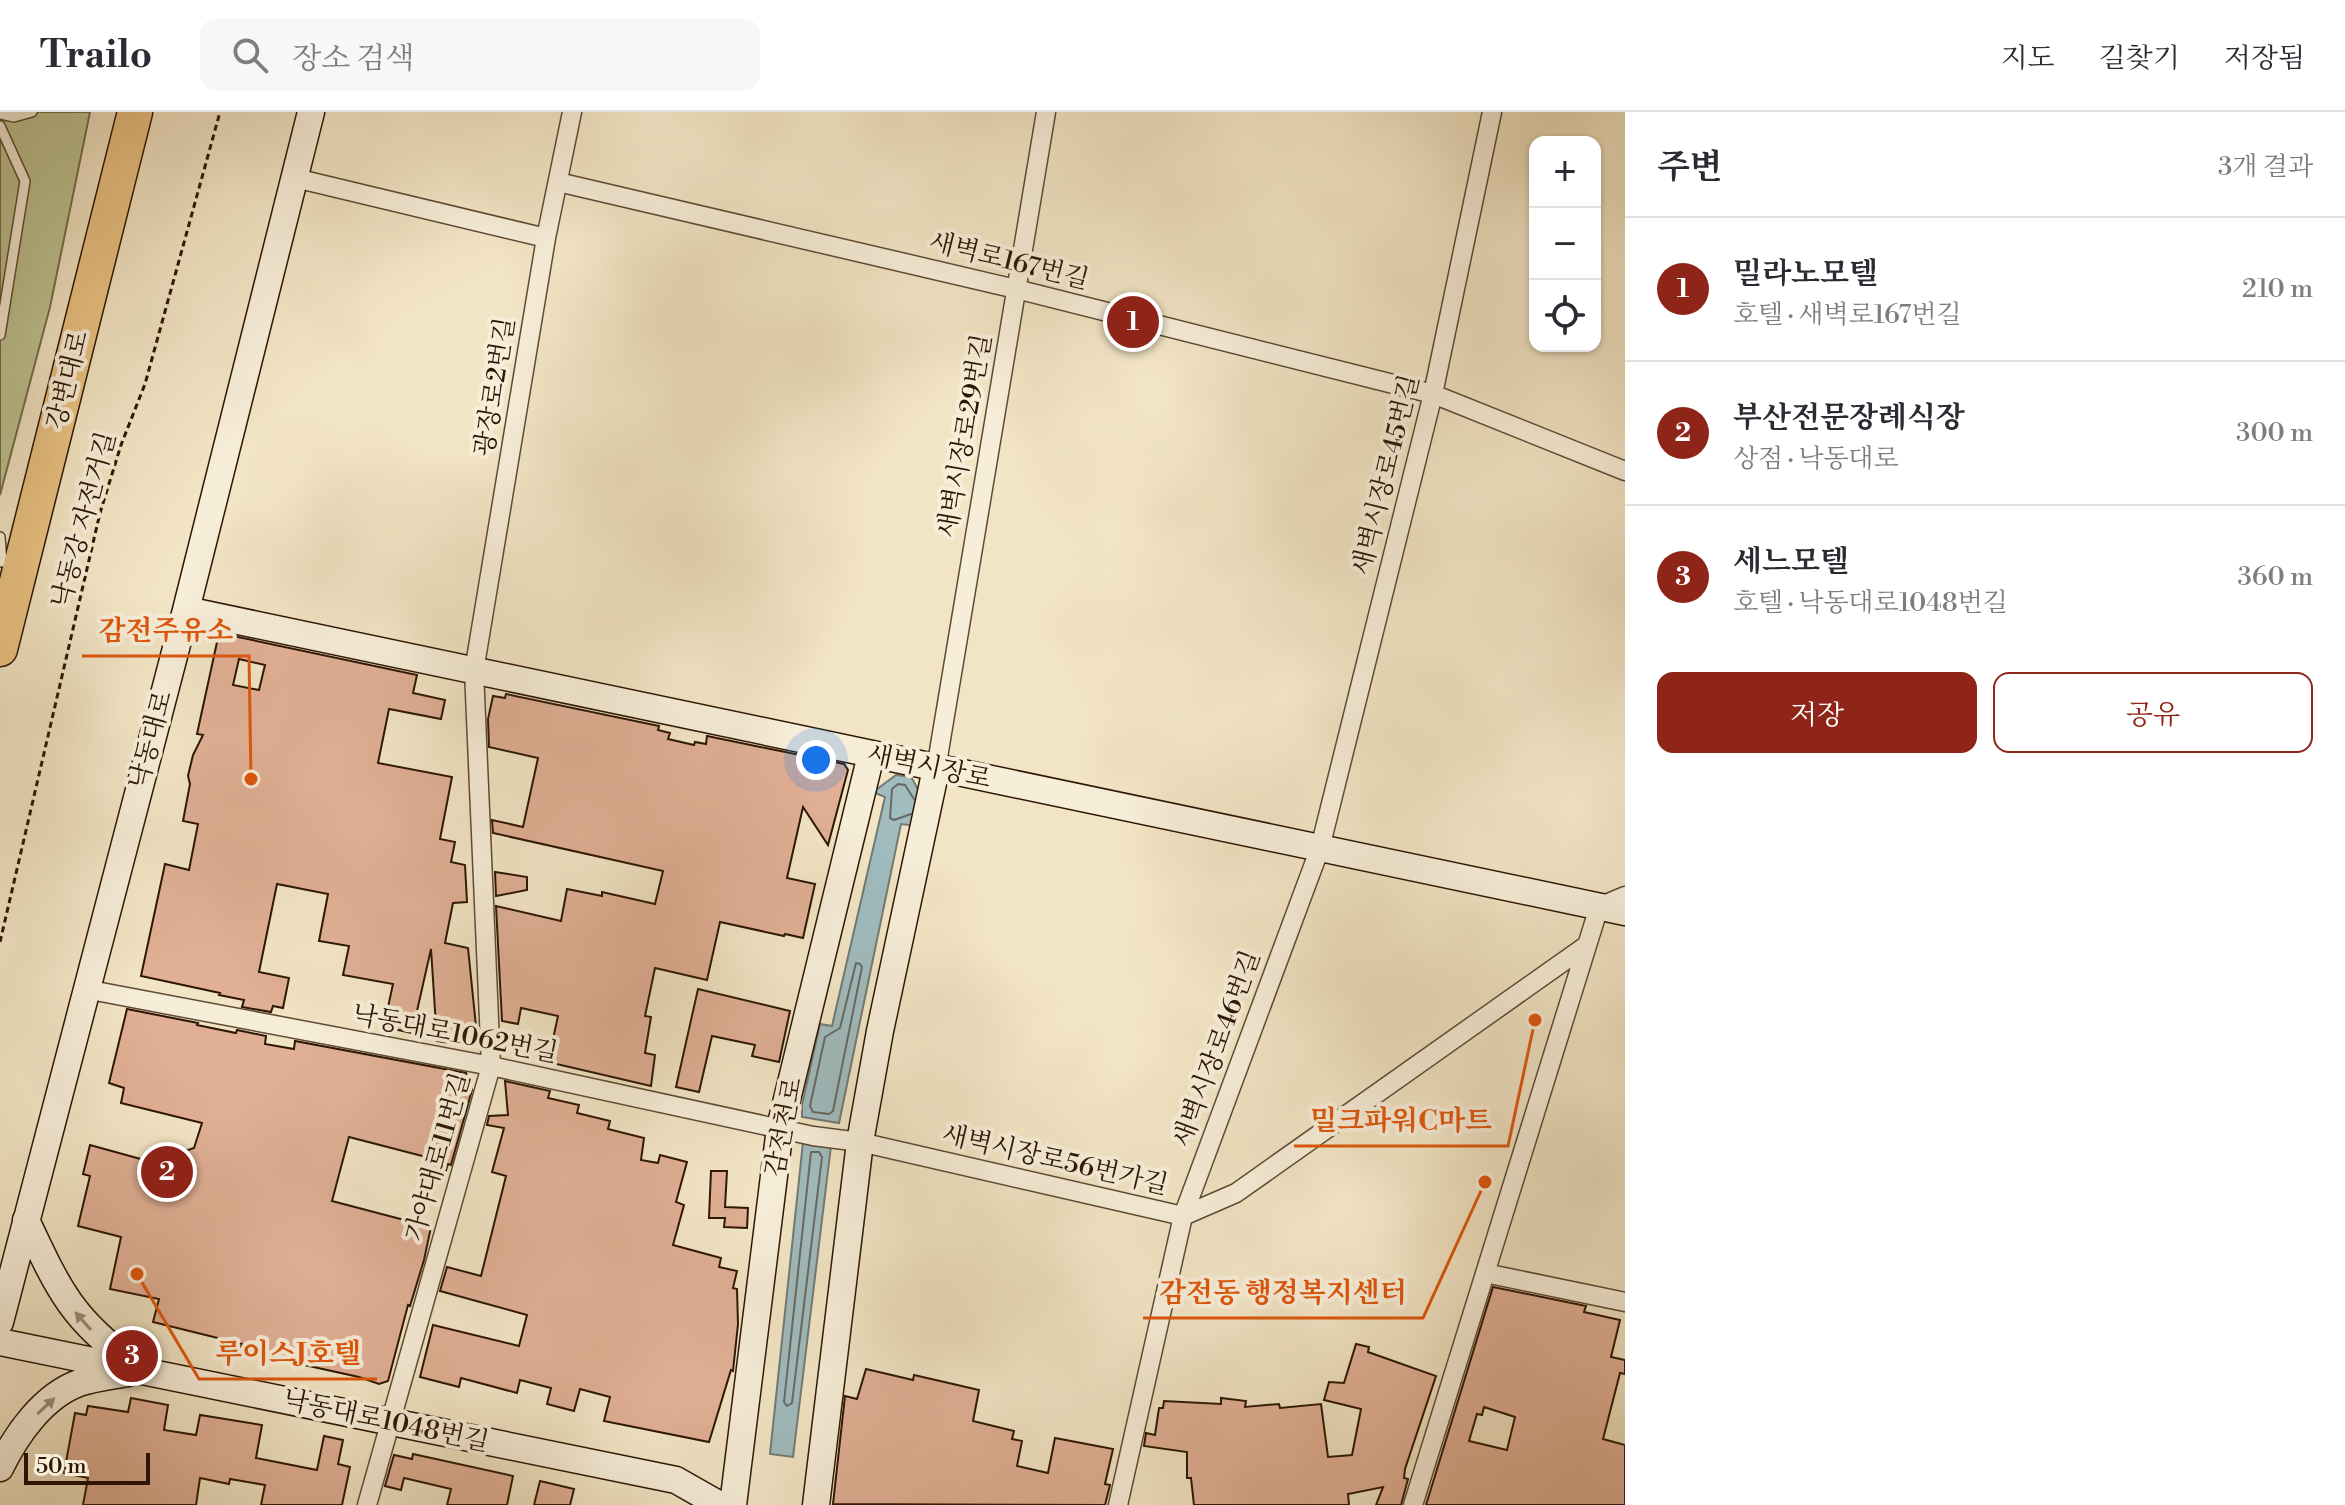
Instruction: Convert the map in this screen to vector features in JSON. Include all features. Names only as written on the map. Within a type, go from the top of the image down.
[{"type":"highway","name":"강변대로","points":[[1,556],[118,112]]},
{"type":"highway","name":"강변대로","points":[[0,649],[135,112]]},
{"type":"street","name":"낙동대로","points":[[0,1322],[186,610],[311,112]]},
{"type":"street","name":"광장로2번길","points":[[474,671],[546,238],[572,112]]},
{"type":"street","name":"새벽시장로29번길","points":[[936,769],[1046,112]]},
{"type":"street","name":"새벽시장로45번길","points":[[1320,848],[1433,394],[1492,112]]},
{"type":"street","points":[[295,178],[546,238]]},
{"type":"street","name":"새벽로167번길","points":[[558,182],[1016,289],[1433,394],[1625,471]]},
{"type":"street","name":"새벽시장로","points":[[186,610],[1612,910]]},
{"type":"street","name":"가야대로11번길","points":[[367,1505],[491,1066],[474,671]]},
{"type":"street","name":"감전천로","points":[[733,1505],[780,1128],[871,755]]},
{"type":"street","points":[[816,1505],[860,1142],[880,1031],[936,769]]},
{"type":"street","name":"새벽시장로46번길","points":[[1118,1505],[1183,1216],[1320,848]]},
{"type":"street","points":[[1413,1505],[1587,945],[1625,896]]},
{"type":"street","name":"새벽시장로56번가길","points":[[813,1136],[860,1142],[1183,1216],[1236,1193],[1587,945]]},
{"type":"street","name":"낙동대로1062번길","points":[[85,989],[491,1066],[813,1136]]},
{"type":"street","points":[[26,1220],[58,1288],[70,1306],[105,1344],[143,1371]]},
{"type":"street","points":[[1485,1273],[1625,1302]]},
{"type":"street","name":"낙동대로1048번길","points":[[0,1342],[676,1480],[720,1505]]},
{"type":"street","points":[[0,1468],[21,1432],[62,1391],[89,1381],[143,1371]]},
{"type":"lane","points":[[0,114],[14,117],[32,112]]},
{"type":"lane","points":[[0,126],[25,181],[0,335]]},
{"type":"path","name":"낙동강 자전거길","points":[[0,942],[100,513],[121,445],[145,384],[220,112]]},
{"type":"green space","points":[[0,112],[90,112],[50,307],[0,495]]},
{"type":"water","points":[[896,775],[911,777],[923,798],[916,826],[901,824],[839,1123],[802,1117],[820,1024],[832,1026],[885,797],[873,792]]},
{"type":"water","points":[[803,1142],[831,1146],[793,1457],[770,1454]]},
{"type":"building","points":[[219,633],[417,675],[413,693],[445,700],[441,719],[389,709],[378,763],[452,777],[440,839],[455,842],[451,862],[465,865],[467,902],[453,903],[445,943],[468,948],[477,1036],[467,1046],[437,1041],[431,949],[412,1033],[389,1028],[390,1022],[385,1021],[393,984],[343,975],[349,946],[319,941],[328,894],[277,884],[259,972],[289,978],[283,1008],[273,1006],[271,1012],[242,1007],[244,1000],[141,976],[165,864],[189,870],[198,824],[183,821],[190,784],[188,776],[193,755],[203,735],[197,734]],"holes":[[[239,659],[265,665],[259,690],[233,685]]]},
{"type":"building","points":[[506,694],[659,726],[658,730],[670,733],[668,739],[694,745],[695,742],[706,744],[707,736],[844,764],[848,770],[828,845],[803,807],[787,878],[815,884],[803,938],[720,922],[707,980],[655,968],[645,1016],[651,1017],[645,1053],[655,1055],[651,1086],[548,1062],[558,1016],[521,1008],[518,1024],[502,1021],[496,906],[561,921],[567,889],[602,896],[602,892],[655,904],[663,871],[493,833],[492,820],[523,827],[538,758],[489,747],[488,719],[493,696],[505,698]]},
{"type":"building","points":[[495,872],[527,877],[527,890],[496,896]]},
{"type":"building","points":[[698,989],[790,1011],[779,1062],[752,1056],[755,1045],[712,1036],[699,1092],[676,1087]]},
{"type":"building","points":[[127,1009],[236,1033],[237,1030],[266,1036],[265,1044],[294,1049],[295,1041],[466,1073],[472,1090],[451,1165],[448,1164],[443,1180],[425,1175],[430,1158],[349,1137],[332,1201],[431,1227],[388,1381],[379,1384],[240,1351],[242,1344],[153,1322],[159,1299],[110,1289],[121,1237],[78,1226],[90,1176],[83,1174],[90,1145],[177,1169],[185,1151],[194,1148],[202,1123],[121,1103],[124,1088],[109,1083]]},
{"type":"building","points":[[505,1081],[550,1091],[548,1098],[579,1105],[577,1113],[610,1121],[608,1129],[644,1138],[641,1160],[658,1163],[660,1155],[687,1162],[676,1202],[684,1205],[673,1245],[721,1258],[719,1267],[737,1271],[733,1288],[737,1289],[738,1324],[733,1371],[709,1442],[604,1421],[610,1397],[580,1389],[574,1411],[547,1404],[551,1388],[520,1380],[517,1393],[461,1378],[459,1387],[420,1377],[433,1325],[519,1346],[527,1315],[440,1291],[447,1267],[481,1276],[506,1176],[492,1172],[504,1128],[487,1125],[489,1116],[508,1115]]},
{"type":"building","points":[[711,1171],[727,1171],[725,1207],[748,1208],[747,1228],[724,1227],[725,1218],[709,1218]]},
{"type":"building","points":[[1493,1287],[1586,1306],[1584,1312],[1620,1320],[1611,1357],[1625,1360],[1625,1374],[1620,1373],[1603,1439],[1625,1445],[1625,1505],[1426,1505]],"holes":[[[1484,1407],[1515,1417],[1507,1450],[1469,1441],[1477,1414],[1482,1415]]]},
{"type":"building","points":[[1356,1344],[1369,1347],[1368,1352],[1436,1376],[1405,1469],[1404,1478],[1408,1479],[1401,1505],[1376,1505],[1383,1487],[1348,1494],[1349,1505],[1194,1505],[1191,1478],[1187,1478],[1187,1452],[1144,1446],[1146,1433],[1155,1435],[1159,1408],[1163,1408],[1164,1401],[1221,1404],[1221,1398],[1246,1401],[1245,1407],[1321,1404],[1328,1457],[1352,1455],[1361,1409],[1324,1400],[1329,1382],[1344,1383]]},
{"type":"building","points":[[866,1369],[913,1380],[914,1375],[979,1390],[973,1421],[1014,1431],[1012,1439],[1022,1441],[1017,1466],[1048,1473],[1055,1438],[1113,1449],[1105,1484],[1110,1485],[1105,1505],[833,1504],[845,1396],[857,1399]]},
{"type":"building","points":[[131,1398],[168,1405],[164,1430],[196,1435],[200,1415],[262,1425],[256,1458],[317,1470],[324,1436],[343,1440],[338,1464],[350,1467],[342,1505],[261,1505],[265,1485],[230,1479],[229,1484],[200,1478],[196,1505],[83,1505],[88,1478],[64,1473],[75,1413],[86,1415],[88,1406],[128,1412]]},
{"type":"building","points":[[413,1454],[513,1476],[507,1505],[447,1505],[451,1489],[404,1478],[401,1490],[385,1486],[394,1455],[412,1459]]},
{"type":"building","points":[[540,1481],[574,1489],[570,1505],[534,1505]]},
{"type":"place","name":"밀라노모텔","points":[[1133,322]]},
{"type":"place","name":"감전주유소","points":[[251,779]]},
{"type":"place","name":"밀크파워C마트","points":[[1535,1020]]},
{"type":"place","name":"부산전문장례식장","points":[[167,1172]]},
{"type":"place","name":"감전동 행정복지센터","points":[[1485,1182]]},
{"type":"place","name":"루이스J호텔","points":[[137,1274]]},
{"type":"place","name":"세느모텔","points":[[132,1356]]}]
